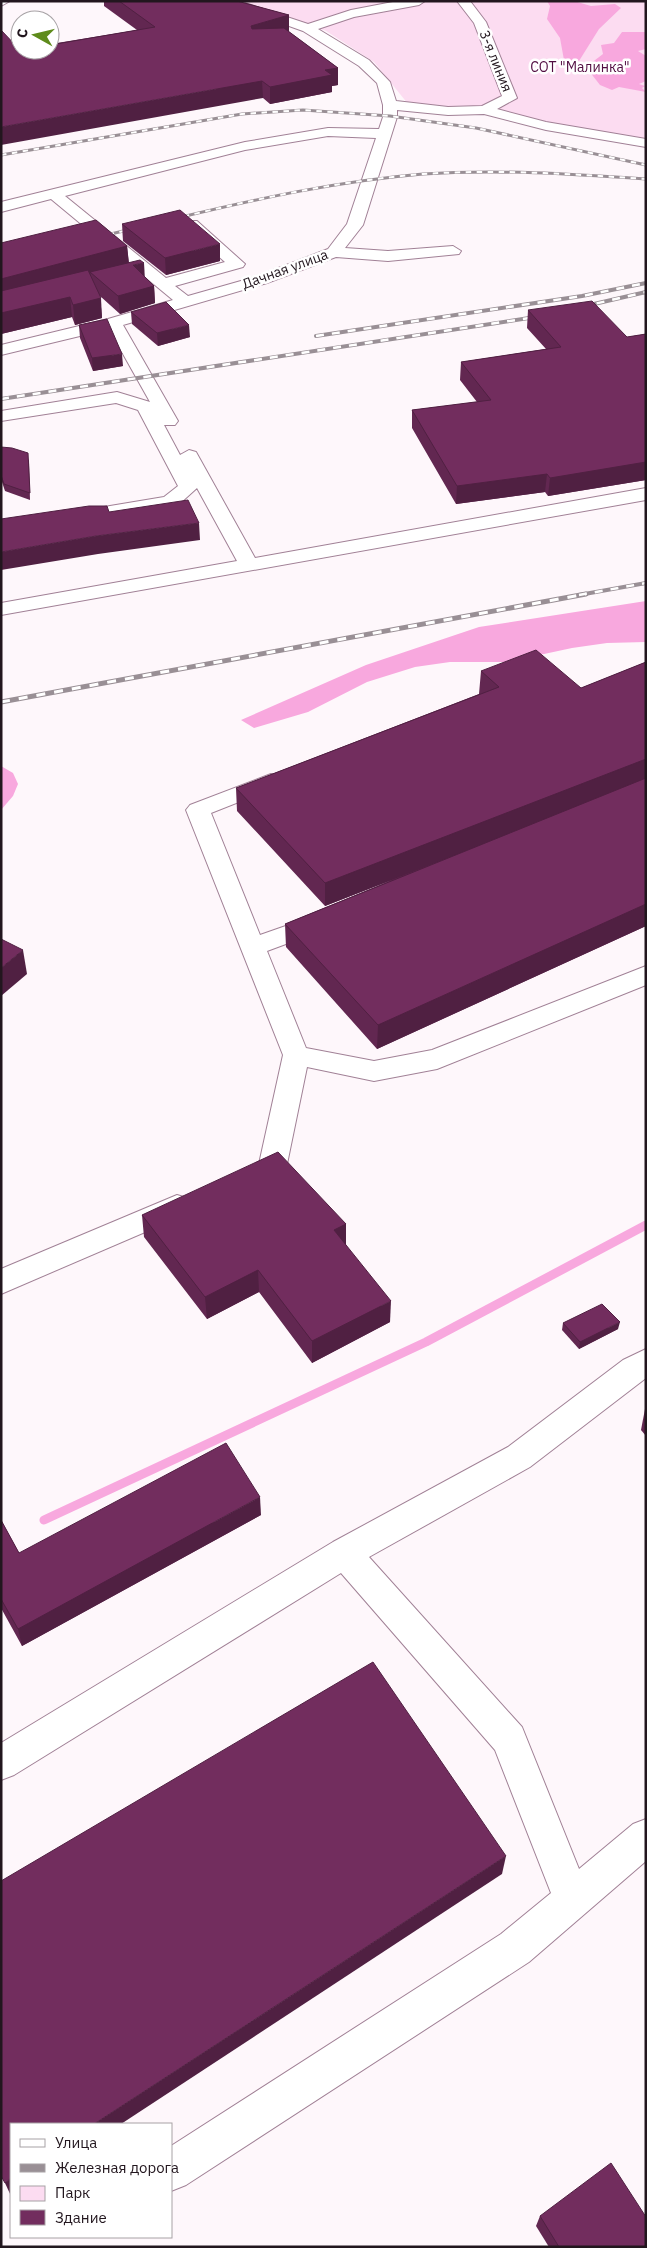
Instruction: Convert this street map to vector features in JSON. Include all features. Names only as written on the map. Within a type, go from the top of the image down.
[{"type":"street","name":"Дачная улица","points":[[1,350],[112,323],[261,280],[334,252],[355,225],[390,117],[390,105],[383,82],[364,63],[308,28],[225,1]]},
{"type":"street","points":[[308,28],[351,14],[419,1]]},
{"type":"street","name":"3-я линия","points":[[463,1],[480,22],[510,98],[484,110]]},
{"type":"street","points":[[390,105],[448,111],[462,109],[484,110],[546,126],[646,143]]},
{"type":"street","points":[[1,207],[245,146],[328,132],[384,134]]},
{"type":"street","points":[[54,194],[185,302]]},
{"type":"street","points":[[163,284],[237,264],[188,221]]},
{"type":"street","points":[[334,252],[388,256],[453,251]]},
{"type":"street","points":[[126,274],[145,269]]},
{"type":"street","points":[[112,323],[124,338],[249,565]]},
{"type":"street","points":[[1,416],[117,397],[145,406],[188,487],[170,502],[76,518]]},
{"type":"street","points":[[1,610],[646,494]]},
{"type":"street","points":[[246,1176],[284,1159],[296,1055],[198,810],[290,773]]},
{"type":"street","points":[[252,947],[342,912]]},
{"type":"street","points":[[296,1055],[374,1071],[438,1059],[645,977]]},
{"type":"street","points":[[1,1282],[201,1195]]},
{"type":"street","points":[[1,1763],[345,1553],[519,1457],[634,1369],[646,1362]]},
{"type":"street","points":[[345,1553],[509,1739],[572,1900]]},
{"type":"street","points":[[172,2169],[515,1948],[646,1837]]},
{"type":"green space","name":"СОТ \"Малинка\"","points":[[240,1],[646,1],[646,147],[492,115],[413,110],[374,62],[326,31]]},
{"type":"shaded area","points":[[547,1],[574,1],[591,6],[615,4],[621,8],[599,29],[579,61],[564,60],[560,38],[547,19],[550,6]]},
{"type":"shaded area","points":[[622,32],[646,32],[646,49],[638,51],[646,56],[646,81],[639,84],[645,86],[642,88],[646,92],[619,87],[612,90],[600,85],[586,67],[603,54],[601,45],[614,43]]},
{"type":"shaded area","points":[[646,601],[646,642],[607,643],[572,648],[507,662],[450,662],[415,667],[367,682],[308,712],[254,728],[241,720],[366,665],[479,627]]},
{"type":"shaded area","points":[[1,766],[13,773],[18,784],[13,796],[1,810]]},
{"type":"building","points":[[119,1],[237,1],[289,15],[251,26],[252,29],[284,28],[338,68],[325,70],[332,75],[270,87],[262,81],[1,127],[1,30],[10,39],[10,60],[60,60],[60,43],[155,27]]},
{"type":"building","points":[[180,210],[220,244],[165,258],[122,224]]},
{"type":"building","points":[[96,220],[127,246],[1,279],[1,243]]},
{"type":"building","points":[[140,260],[144,263],[133,265],[154,286],[118,296],[90,272]]},
{"type":"building","points":[[88,270],[101,298],[73,305],[70,297],[1,313],[1,291]]},
{"type":"building","points":[[592,301],[627,337],[646,334],[646,462],[550,478],[547,474],[457,486],[412,410],[491,400],[461,362],[561,347],[528,310]]},
{"type":"building","points":[[166,302],[189,325],[157,333],[131,312]]},
{"type":"building","points":[[107,319],[122,354],[92,358],[79,325]]},
{"type":"building","points":[[1,447],[28,453],[30,493],[4,484],[1,475]]},
{"type":"building","points":[[188,500],[199,523],[96,536],[1,552],[1,519],[89,506],[107,506],[109,512]]},
{"type":"building","points":[[536,650],[581,688],[646,662],[646,759],[325,883],[236,788],[499,687],[481,671]]},
{"type":"building","points":[[646,778],[646,904],[378,1025],[285,924]]},
{"type":"building","points":[[1,939],[23,950],[1,968]]},
{"type":"building","points":[[278,1152],[346,1224],[334,1230],[391,1301],[312,1341],[258,1270],[205,1297],[142,1215]]},
{"type":"building","points":[[602,1304],[620,1322],[580,1342],[563,1323]]},
{"type":"building","points":[[226,1443],[260,1497],[18,1629],[1,1599],[1,1520],[19,1553]]},
{"type":"building","points":[[373,1662],[506,1856],[96,2123],[10,2123],[10,2179],[5,2183],[1,2176],[1,1881]]},
{"type":"building","points":[[611,2163],[646,2217],[646,2247],[559,2247],[540,2216]]},
{"type":"waterway","points":[[44,1520],[426,1342],[646,1225]]},
{"type":"railway","points":[[1,155],[242,114],[303,110],[390,116],[476,128],[646,165]]},
{"type":"railway","points":[[173,219],[297,192],[360,181],[423,174],[507,172],[646,179]]},
{"type":"railway","points":[[98,237],[136,228]]},
{"type":"railway","points":[[316,336],[582,296],[646,283]]},
{"type":"railway","points":[[581,307],[646,292]]},
{"type":"railway","points":[[1,399],[542,316]]},
{"type":"railway","points":[[579,595],[646,583]]},
{"type":"railway","points":[[1,702],[586,594]]}]
